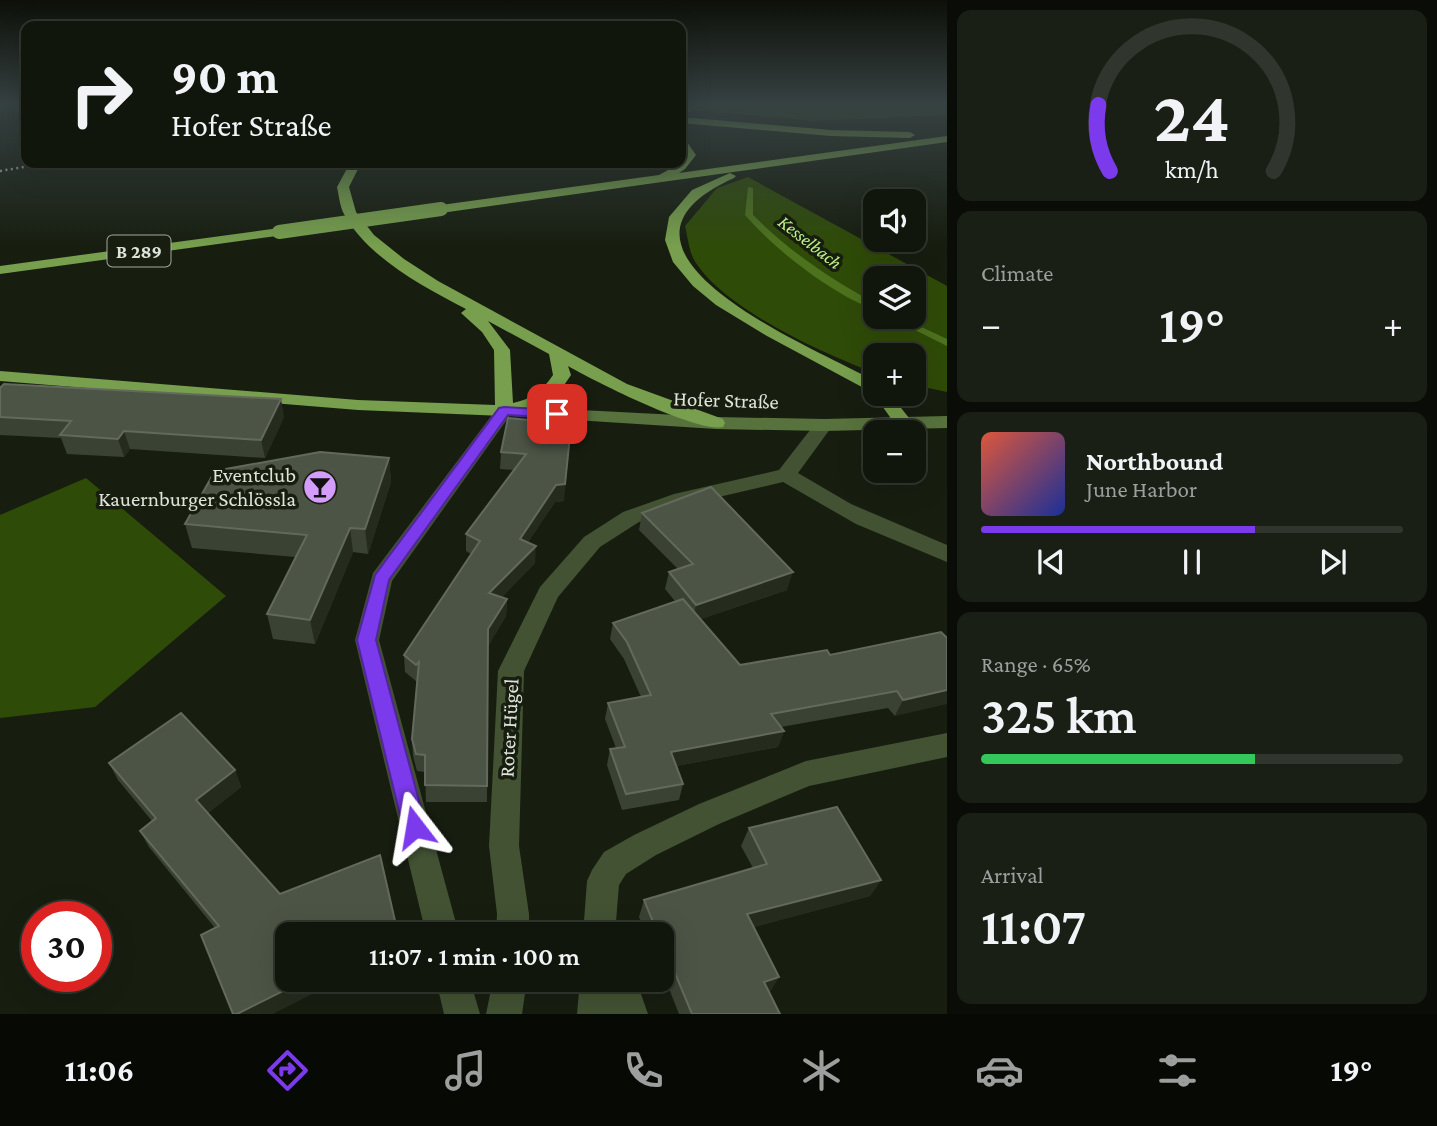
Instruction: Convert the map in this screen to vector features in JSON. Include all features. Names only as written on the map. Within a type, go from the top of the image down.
[{"type":"highway","name":"B 289","points":[[0,270],[862,151]]},
{"type":"highway","points":[[352,168],[342,184],[345,204],[366,233],[390,257],[443,292],[488,329],[502,350],[504,411]]},
{"type":"highway","points":[[657,179],[679,168]]},
{"type":"highway","points":[[748,168],[697,192],[676,216],[670,236],[677,257],[698,285],[739,314],[863,381]]},
{"type":"highway","points":[[443,292],[556,350],[618,387],[716,423]]},
{"type":"highway","points":[[0,376],[358,405],[504,411],[533,404],[550,393],[562,375],[556,350]]},
{"type":"highway","points":[[891,406],[902,420]]},
{"type":"street","name":"Hofer Straße","points":[[504,411],[716,423],[863,424]]},
{"type":"street","points":[[439,922],[367,640],[381,579],[504,411]]},
{"type":"street","name":"Hofer Straße","points":[[926,422],[947,422]]},
{"type":"street","points":[[824,425],[786,475],[844,509],[947,554]]},
{"type":"street","name":"Roter Hügel","points":[[513,922],[504,846],[511,671],[548,593],[592,542],[631,517],[674,502],[786,475]]},
{"type":"street","points":[[601,922],[603,881],[615,863],[656,840],[709,814],[806,774],[947,746]]},
{"type":"street","points":[[456,992],[462,1014]]},
{"type":"street","points":[[504,1014],[508,992]]},
{"type":"street","points":[[595,1014],[596,992]]},
{"type":"street","points":[[623,992],[629,1014]]},
{"type":"green space","points":[[748,177],[863,240],[863,252],[885,252],[910,266],[863,266],[863,329],[926,329],[926,274],[947,286],[947,392],[926,388],[926,343],[863,343],[863,368],[803,342],[752,313],[710,280],[696,263],[685,226],[717,188]]},
{"type":"green space","points":[[86,478],[226,596],[95,707],[0,718],[0,515]]},
{"type":"building","points":[[4,384],[281,399],[261,440],[124,431],[118,439],[60,435],[71,421],[0,417],[0,388]]},
{"type":"building","points":[[562,405],[573,406],[565,484],[556,485],[520,539],[536,546],[489,593],[507,599],[488,629],[487,786],[425,785],[425,755],[416,754],[412,739],[419,662],[416,665],[404,655],[480,541],[466,534],[526,454],[501,452],[508,418],[550,422]]},
{"type":"building","points":[[320,452],[389,458],[365,529],[350,528],[310,620],[267,614],[307,535],[185,524],[215,471]]},
{"type":"building","points":[[711,487],[793,572],[696,605],[669,572],[693,564],[642,513]]},
{"type":"building","points":[[683,599],[740,665],[827,650],[830,655],[941,632],[947,638],[947,690],[903,700],[897,691],[771,714],[784,731],[671,752],[683,784],[626,794],[610,749],[625,747],[608,703],[651,695],[627,642],[613,623]]},
{"type":"building","points":[[181,713],[235,770],[196,800],[280,894],[380,855],[395,922],[275,922],[275,992],[281,992],[233,1014],[201,935],[219,926],[140,831],[156,818],[109,763]]},
{"type":"building","points":[[837,807],[881,880],[747,914],[779,977],[764,982],[780,1014],[692,1014],[674,971],[674,922],[653,922],[644,900],[767,864],[749,828]]},
{"type":"waterway","name":"Kesselbach","points":[[750,188],[749,215],[763,229],[808,267],[863,300]]},
{"type":"waterway","name":"Kesselbach","points":[[918,329],[947,343]]},
{"type":"railway","points":[[0,171],[21,168]]},
{"type":"place","name":"Eventclub Kauernburger Schlössla","points":[[320,487]]},
{"type":"route","points":[[415,827],[367,640],[381,579],[504,411],[557,414]]}]
